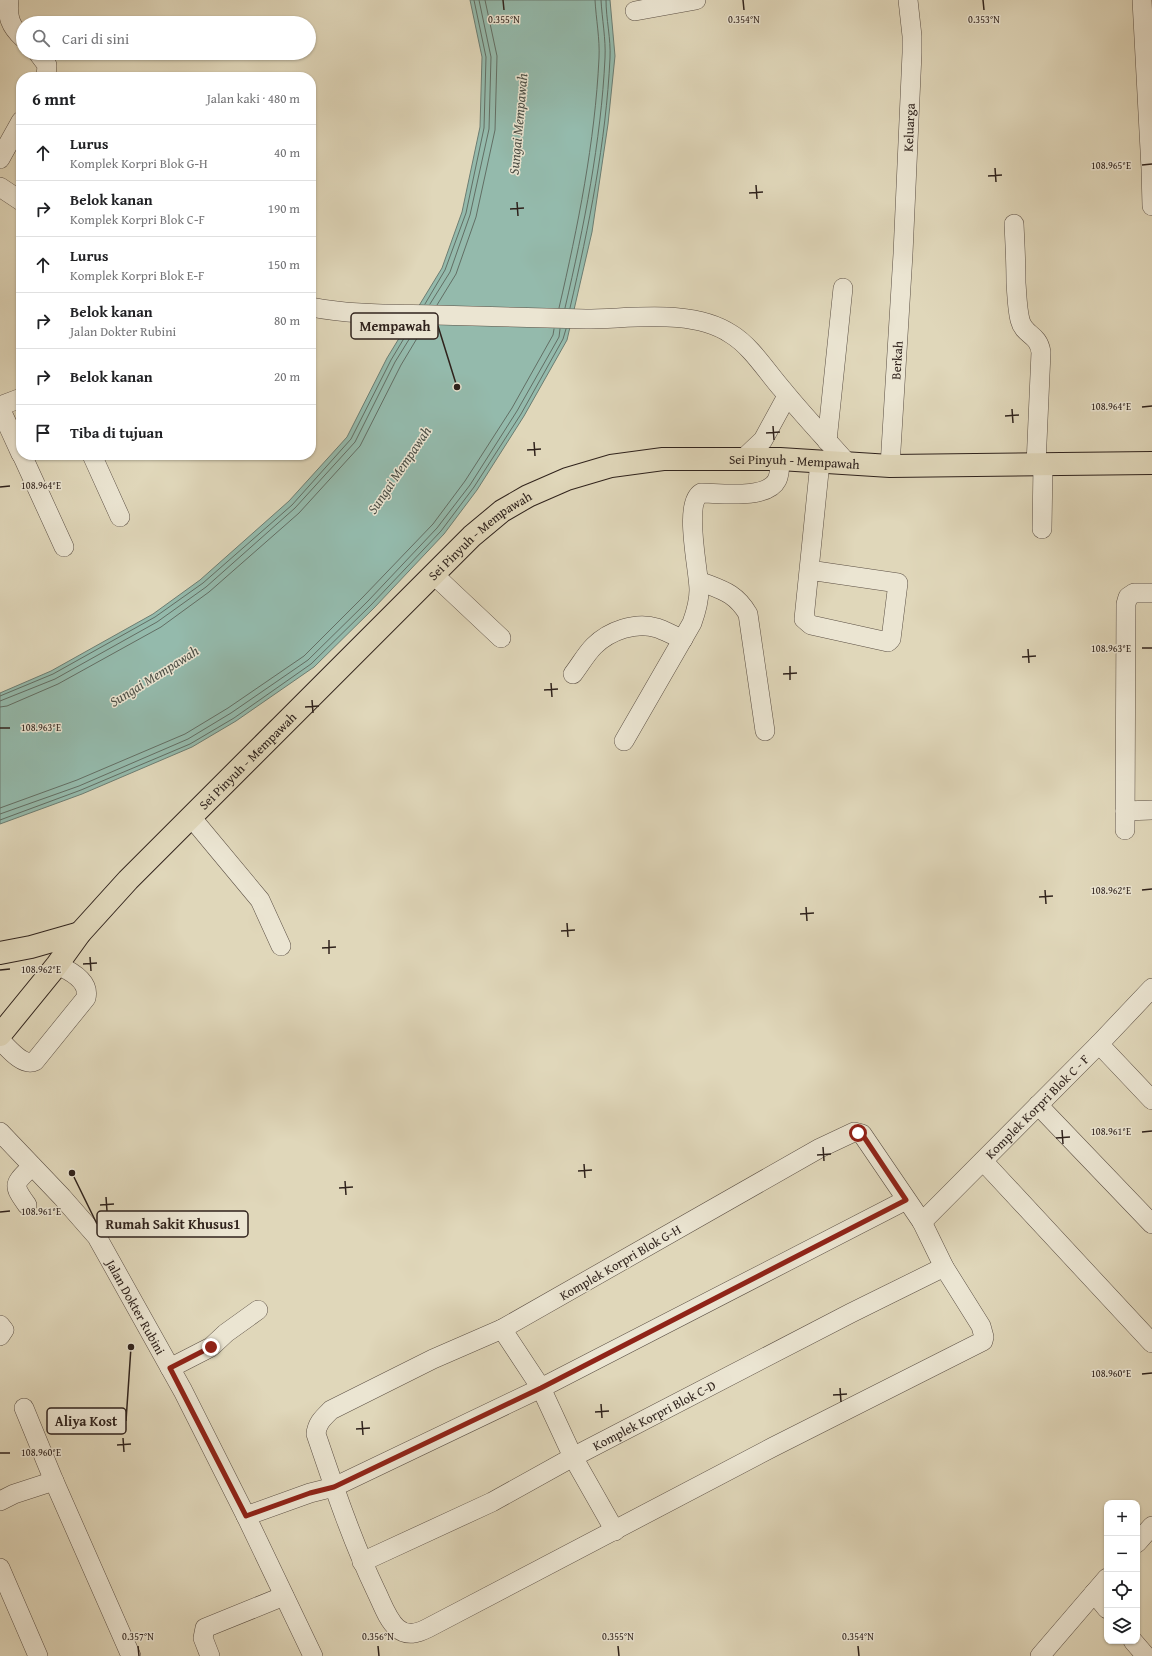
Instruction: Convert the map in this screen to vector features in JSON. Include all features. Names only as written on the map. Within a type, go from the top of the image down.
[{"type":"main road","name":"Sei Pinyuh - Mempawah","points":[[2,1041],[67,970],[80,933],[128,880],[472,536],[502,511],[528,496],[567,479],[611,466],[663,459],[780,459],[890,466],[1152,463]]},
{"type":"main road","points":[[0,953],[31,947],[80,933]]},
{"type":"street","points":[[9,0],[8,11],[10,22],[16,29]]},
{"type":"street","points":[[635,11],[696,0]]},
{"type":"street","name":"Keluarga","points":[[903,254],[912,36],[908,0]]},
{"type":"street","points":[[1142,0],[1152,206]]},
{"type":"street","points":[[43,60],[47,65],[46,72]]},
{"type":"street","points":[[0,159],[16,130]]},
{"type":"street","points":[[0,187],[16,198]]},
{"type":"street","points":[[1014,224],[1017,306],[1020,321],[1024,330],[1040,344],[1041,352],[1039,465],[1042,529]]},
{"type":"street","name":"Berkah","points":[[890,466],[903,254]]},
{"type":"street","points":[[827,441],[843,288]]},
{"type":"street","points":[[316,308],[370,313],[586,319],[637,317],[684,318],[704,322],[719,327],[743,343],[787,396],[848,464]]},
{"type":"street","points":[[744,458],[763,440],[787,396]]},
{"type":"street","points":[[16,400],[0,407],[16,443]]},
{"type":"street","points":[[624,741],[683,640],[698,607],[699,581],[693,518],[693,504],[696,496],[701,493],[752,494],[770,488],[776,482],[780,470],[780,459]]},
{"type":"street","points":[[24,460],[64,547]]},
{"type":"street","points":[[94,460],[120,517]]},
{"type":"street","points":[[809,570],[898,583],[891,639],[888,642],[811,625],[804,619],[820,462]]},
{"type":"street","points":[[433,574],[501,638]]},
{"type":"street","points":[[699,581],[730,594],[741,603],[748,614],[765,731]]},
{"type":"street","points":[[1125,830],[1126,604],[1128,597],[1134,593],[1152,593]]},
{"type":"street","points":[[573,674],[594,646],[608,636],[632,626],[656,628],[683,640]]},
{"type":"street","points":[[1125,811],[1152,810]]},
{"type":"street","points":[[192,817],[260,900],[281,946]]},
{"type":"street","points":[[2,1041],[24,1062],[28,1063],[35,1061],[86,998],[87,987],[67,970]]},
{"type":"street","name":"Komplek Korpri Blok C - F","points":[[922,1222],[1099,1044],[1151,988]]},
{"type":"street","points":[[1099,1044],[1152,1100]]},
{"type":"street","points":[[1038,1105],[1152,1224]]},
{"type":"street","name":"Jalan Dokter Rubini","points":[[0,1132],[97,1237],[170,1368],[246,1516],[313,1656]]},
{"type":"street","name":"Komplek Korpri Blok G-H","points":[[321,1490],[316,1434],[317,1424],[331,1410],[433,1359],[502,1329],[820,1148],[850,1133],[854,1132],[862,1134],[906,1200]]},
{"type":"street","points":[[983,1161],[1152,1343]]},
{"type":"street","points":[[27,1204],[16,1190],[16,1186],[17,1181],[32,1166]]},
{"type":"street","points":[[246,1516],[321,1490],[541,1388],[906,1200],[922,1222],[944,1267],[981,1326],[984,1337],[983,1341],[773,1447],[615,1531],[415,1634],[406,1633],[398,1629],[389,1617],[362,1562],[321,1490]]},
{"type":"street","name":"Komplek Korpri Blok C-D","points":[[362,1562],[492,1502],[573,1457],[851,1313],[944,1267]]},
{"type":"street","points":[[170,1368],[211,1347],[226,1333],[258,1310]]},
{"type":"street","points":[[0,1325],[4,1330],[0,1336]]},
{"type":"street","points":[[502,1329],[541,1388],[573,1457],[615,1531]]},
{"type":"street","points":[[24,1408],[54,1481],[131,1656]]},
{"type":"street","points":[[0,1501],[14,1494],[54,1481]]},
{"type":"street","points":[[1140,1540],[1152,1526]]},
{"type":"street","points":[[0,1568],[38,1656]]},
{"type":"street","points":[[1040,1656],[1104,1581]]},
{"type":"street","points":[[1094,1593],[1106,1608]]},
{"type":"street","points":[[210,1656],[203,1638],[205,1628],[284,1596]]},
{"type":"street","points":[[1136,1644],[1146,1656]]},
{"type":"water","name":"Sungai Mempawah","points":[[470,0],[610,0],[615,56],[608,124],[592,232],[567,340],[524,416],[477,490],[444,534],[374,608],[314,667],[236,721],[192,747],[82,794],[0,824],[0,693],[51,671],[153,614],[200,580],[289,501],[347,437],[387,358],[442,268],[462,212],[480,127],[482,57]]},
{"type":"place","name":"Mempawah","points":[[457,387]]},
{"type":"place","name":"Rumah Sakit Khusus1","points":[[72,1173]]},
{"type":"place","name":"Aliya Kost","points":[[131,1347]]},
{"type":"route","points":[[211,1347],[170,1368],[246,1516],[310,1493],[334,1487],[541,1388],[906,1200],[862,1134],[858,1133]]}]
